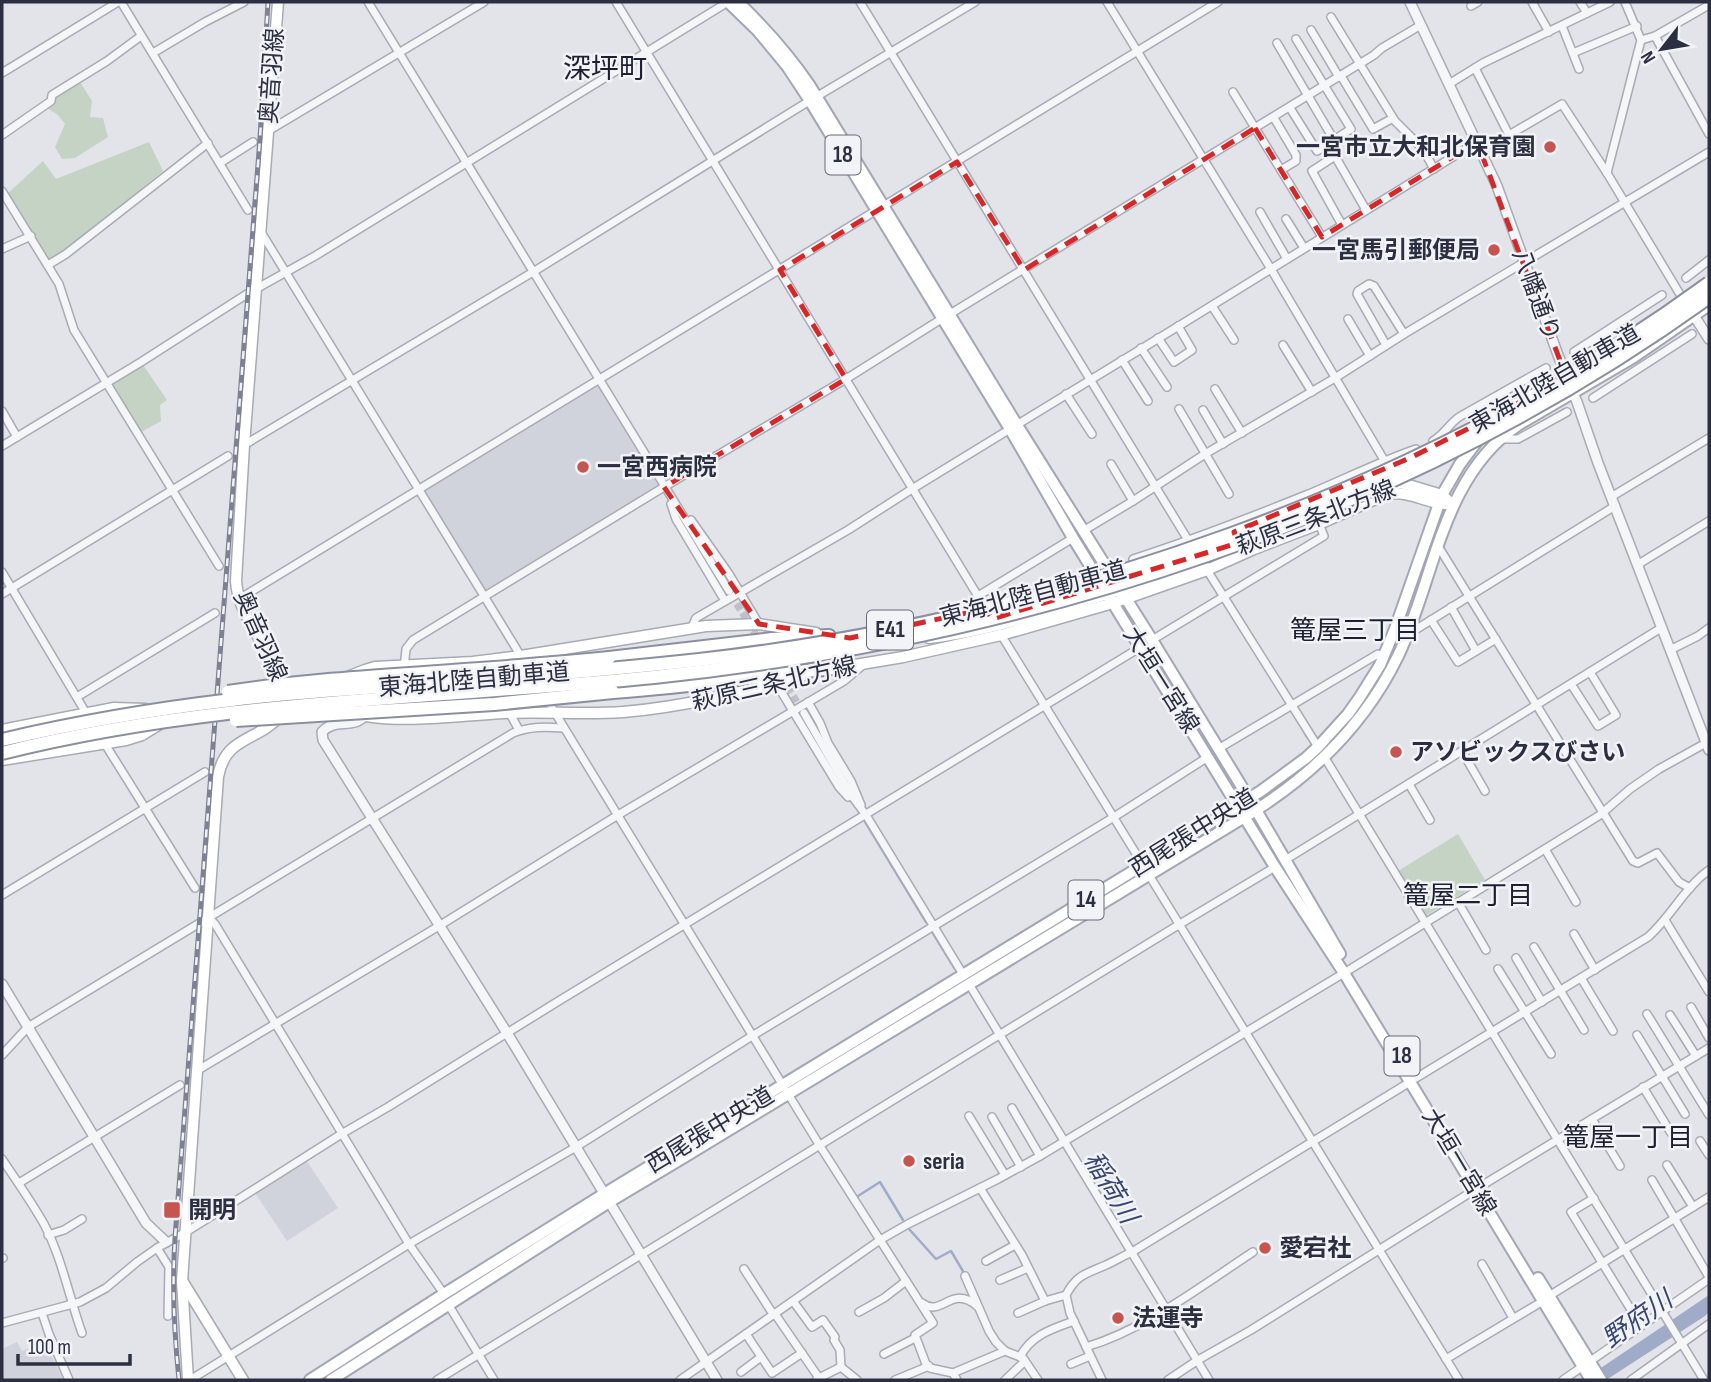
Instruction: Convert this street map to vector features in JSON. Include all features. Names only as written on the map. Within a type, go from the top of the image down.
[{"type":"highway","name":"東海北陸自動車道","points":[[2,740],[139,713],[235,699],[562,673],[753,653],[908,627],[1047,593],[1121,572],[1243,529],[1317,500],[1410,458],[1516,405],[1586,365],[1650,325],[1709,283]]},
{"type":"highway","name":"東海北陸自動車道","points":[[2,752],[159,722],[236,712],[606,681],[755,665],[861,648],[1018,613],[1186,562],[1271,531],[1380,485],[1530,411],[1635,349],[1709,297]]},
{"type":"highway","points":[[139,713],[202,697],[289,683],[483,669],[772,639],[829,636]]},
{"type":"highway","points":[[57,740],[195,722],[494,705],[674,688],[841,667]]},
{"type":"main road","name":"奥音羽線","points":[[189,1380],[182,1281],[220,767],[229,751],[279,719],[285,701],[285,691],[277,667],[236,589],[244,445],[278,2]]},
{"type":"main road","name":"大垣一宮線","points":[[728,2],[758,31],[813,99]]},
{"type":"main road","name":"大垣一宮線","points":[[738,2],[792,60],[813,99],[1014,427],[1083,530],[1256,810],[1347,971],[1586,1364]]},
{"type":"main road","name":"西尾張中央道","points":[[1146,870],[1273,783],[1318,747],[1360,697],[1383,657],[1399,619],[1440,500],[1469,451],[1493,424],[1617,332],[1681,296],[1709,275]]},
{"type":"main road","name":"西尾張中央道","points":[[310,1380],[1146,870],[1245,817],[1290,788],[1325,758],[1357,722],[1380,689],[1407,635],[1453,505],[1474,470],[1499,439],[1530,417],[1634,357],[1709,305]]},
{"type":"main road","name":"大垣一宮線","points":[[1014,427],[1073,538],[1275,867],[1347,971]]},
{"type":"main road","name":"萩原三条北方線","points":[[1123,595],[1393,484],[1405,484],[1453,505]]},
{"type":"main road","name":"萩原三条北方線","points":[[285,701],[308,703],[378,718],[407,718],[509,712],[620,712],[704,701],[841,667],[915,654],[1208,570],[1381,496],[1394,493],[1440,500]]},
{"type":"main road","name":"萩原三条北方線","points":[[2,730],[123,707],[190,712],[285,701],[315,694],[365,670],[520,656],[692,627],[759,624],[829,636],[884,639],[921,639],[999,631]]},
{"type":"main road","name":"萩原三条北方線","points":[[2,760],[134,738],[190,712]]},
{"type":"main road","points":[[182,1281],[243,1380]]},
{"type":"main road","name":"西尾張中央道","points":[[331,1380],[446,1299]]},
{"type":"main road","name":"18","points":[[1586,1364],[1591,1380]]},
{"type":"main road","name":"18","points":[[1586,1364],[1601,1380]]},
{"type":"street","points":[[2,73],[120,2],[248,210]]},
{"type":"street","points":[[153,53],[244,2]]},
{"type":"street","points":[[368,2],[729,591]]},
{"type":"street","points":[[268,131],[484,2]]},
{"type":"street","points":[[616,2],[1459,1380]]},
{"type":"street","points":[[2,446],[728,2]]},
{"type":"street","points":[[860,2],[1188,540]]},
{"type":"street","points":[[244,445],[975,2]]},
{"type":"street","points":[[1107,2],[1271,269],[1384,460]]},
{"type":"street","points":[[239,599],[1218,2]]},
{"type":"street","name":"八幡通り","points":[[1410,2],[1477,142],[1512,223],[1613,502],[1708,746]]},
{"type":"street","points":[[1532,2],[1549,32]]},
{"type":"street","points":[[1580,2],[1587,13]]},
{"type":"street","points":[[1449,84],[1475,68],[1609,2]]},
{"type":"street","points":[[1607,173],[1641,40],[1625,2]]},
{"type":"street","points":[[1641,40],[1655,36],[1700,6],[1709,5]]},
{"type":"street","points":[[1331,17],[1393,118],[1423,149],[1434,169]]},
{"type":"street","points":[[407,718],[404,655],[408,644],[1290,108],[1421,25]]},
{"type":"street","points":[[1562,26],[1579,69]]},
{"type":"street","points":[[1573,53],[1637,26]]},
{"type":"street","points":[[1311,30],[1373,129],[1393,118]]},
{"type":"street","points":[[2,135],[51,101],[52,95],[141,36]]},
{"type":"street","points":[[1655,36],[1709,134]]},
{"type":"street","points":[[1290,108],[1317,151],[1351,129],[1296,39]]},
{"type":"street","points":[[1277,43],[1334,140]]},
{"type":"street","points":[[1475,68],[1509,135],[1562,104],[1709,339]]},
{"type":"street","points":[[1233,92],[1322,237]]},
{"type":"street","points":[[1273,118],[1296,155],[1296,161],[1281,170]]},
{"type":"street","points":[[220,163],[253,142]]},
{"type":"street","points":[[692,627],[696,618],[848,530],[1477,142]]},
{"type":"street","points":[[48,265],[66,254],[208,143]]},
{"type":"street","points":[[1083,530],[1709,152]]},
{"type":"street","points":[[1342,225],[1312,171],[1335,156],[1366,210]]},
{"type":"street","points":[[2,191],[59,284],[74,330],[219,566]]},
{"type":"street","points":[[1260,212],[1287,259]]},
{"type":"street","points":[[1286,219],[1304,248]]},
{"type":"street","points":[[261,232],[785,1090],[933,1323],[915,1335],[915,1338],[884,1354]]},
{"type":"street","points":[[2,249],[31,236]]},
{"type":"street","points":[[1686,278],[1709,260]]},
{"type":"street","points":[[1387,345],[1357,294],[1358,291],[1369,284],[1374,286],[1404,334]]},
{"type":"street","points":[[1574,352],[1617,332],[1662,295]]},
{"type":"street","points":[[1212,306],[1234,340]]},
{"type":"street","points":[[1348,319],[1370,356]]},
{"type":"street","points":[[1158,338],[1174,362],[1192,350],[1178,327]]},
{"type":"street","points":[[1593,398],[1692,334]]},
{"type":"street","points":[[1283,345],[1311,392]]},
{"type":"street","points":[[1141,348],[1167,387]]},
{"type":"street","points":[[1634,357],[1640,368]]},
{"type":"street","points":[[1122,360],[1148,401]]},
{"type":"street","points":[[1133,559],[1231,525],[1384,460],[1422,447],[1440,437],[1458,417],[1546,368]]},
{"type":"street","points":[[1215,389],[1242,433]]},
{"type":"street","points":[[1066,394],[1092,434]]},
{"type":"street","points":[[1481,404],[1493,424]]},
{"type":"street","points":[[1180,409],[1229,494]]},
{"type":"street","points":[[1203,410],[1223,444]]},
{"type":"street","points":[[2,411],[17,437]]},
{"type":"street","points":[[1499,439],[1512,440],[1567,412]]},
{"type":"street","points":[[1529,433],[1530,417]]},
{"type":"street","points":[[1407,635],[1709,438]]},
{"type":"street","points":[[2,594],[228,456]]},
{"type":"street","points":[[1111,464],[1133,501]]},
{"type":"street","points":[[664,487],[740,592],[759,624]]},
{"type":"street","points":[[664,487],[677,519],[725,601]]},
{"type":"street","points":[[1637,565],[1709,521]]},
{"type":"street","points":[[1152,640],[1324,536],[1319,524]]},
{"type":"street","points":[[1231,525],[1239,547]]},
{"type":"street","points":[[978,596],[1073,538]]},
{"type":"street","points":[[1438,546],[1633,861],[1638,863],[1657,853],[1679,882],[1690,888]]},
{"type":"street","points":[[1208,570],[1318,747]]},
{"type":"street","points":[[2,572],[195,888]]},
{"type":"street","points":[[1451,607],[1476,651]]},
{"type":"street","points":[[77,697],[215,613]]},
{"type":"street","points":[[1431,620],[1458,662],[1496,639]]},
{"type":"street","points":[[1285,860],[1661,628]]},
{"type":"street","points":[[1670,650],[1709,628]]},
{"type":"street","points":[[2,1323],[80,1302],[106,1288],[166,1242],[1141,647]]},
{"type":"street","points":[[1218,749],[1378,654],[1383,657]]},
{"type":"street","points":[[198,1070],[844,681],[864,663]]},
{"type":"street","points":[[1572,684],[1598,726],[1616,715],[1590,672]]},
{"type":"street","points":[[776,683],[839,787],[866,815]]},
{"type":"street","points":[[808,702],[851,781],[866,815]]},
{"type":"street","points":[[509,712],[519,730]]},
{"type":"street","points":[[804,713],[851,795],[934,926],[1209,1380]]},
{"type":"street","points":[[365,715],[357,723],[330,725],[321,734],[323,740],[507,1033],[717,1380]]},
{"type":"street","points":[[2,1055],[28,1027],[519,730],[536,727],[564,728]]},
{"type":"street","points":[[680,1380],[880,1240],[1040,1156],[1603,813],[1630,789],[1659,769],[1708,746]]},
{"type":"street","points":[[1462,751],[1485,791]]},
{"type":"street","points":[[189,1380],[410,1244],[576,1147],[1208,757]]},
{"type":"street","points":[[1325,758],[1704,1380]]},
{"type":"street","points":[[2,895],[205,772]]},
{"type":"street","points":[[1409,784],[1430,820]]},
{"type":"street","points":[[1545,849],[1576,902]]},
{"type":"street","points":[[437,1380],[1275,867]]},
{"type":"street","points":[[1102,1380],[1070,1313],[1066,1295],[1073,1281],[1132,1252],[1648,937],[1709,870]]},
{"type":"street","points":[[1458,902],[1486,950]]},
{"type":"street","points":[[209,918],[494,1380]]},
{"type":"street","points":[[1665,920],[1709,992]]},
{"type":"street","points":[[1574,934],[1595,970]]},
{"type":"street","points":[[1534,947],[1584,1030]]},
{"type":"street","points":[[1516,958],[1542,1002]]},
{"type":"street","points":[[1498,969],[1551,1054]]},
{"type":"street","points":[[1701,978],[1709,973]]},
{"type":"street","points":[[1581,978],[1613,1031]]},
{"type":"street","points":[[2,984],[146,1223],[166,1242]]},
{"type":"street","points":[[1691,1007],[1709,1038]]},
{"type":"street","points":[[1647,1014],[1709,1115]]},
{"type":"street","points":[[1670,1014],[1696,1056]]},
{"type":"street","points":[[1637,1034],[1685,1114]]},
{"type":"street","points":[[1168,1380],[1478,1187],[1709,1048]]},
{"type":"street","points":[[19,1183],[180,1085]]},
{"type":"street","points":[[1643,1087],[1671,1133]]},
{"type":"street","points":[[1012,1108],[1040,1156]]},
{"type":"street","points":[[969,1116],[1006,1175]]},
{"type":"street","points":[[992,1117],[1021,1167]]},
{"type":"street","points":[[1592,1119],[1620,1166]]},
{"type":"street","points":[[1700,1141],[1709,1155]]},
{"type":"street","points":[[2,1159],[44,1225],[60,1262],[82,1333]]},
{"type":"street","points":[[1667,1165],[1693,1207]]},
{"type":"street","points":[[1563,1380],[1709,1278],[1652,1180]]},
{"type":"street","points":[[980,1188],[1045,1301]]},
{"type":"street","points":[[1446,1359],[1709,1197]]},
{"type":"street","points":[[1594,1198],[1571,1212],[1641,1326]]},
{"type":"street","points":[[48,1235],[64,1230],[82,1219]]},
{"type":"street","points":[[986,1261],[1015,1245]]},
{"type":"street","points":[[157,1248],[169,1267],[168,1316]]},
{"type":"street","points":[[1086,1347],[1123,1334],[1253,1252]]},
{"type":"street","points":[[1482,1264],[1513,1318]]},
{"type":"street","points":[[1000,1280],[1028,1268]]},
{"type":"street","points":[[744,1269],[817,1379],[841,1367]]},
{"type":"street","points":[[965,1276],[996,1342],[1005,1351],[1023,1359],[1039,1379]]},
{"type":"street","points":[[859,1312],[906,1281]]},
{"type":"street","points":[[1018,1312],[1066,1295]]},
{"type":"street","points":[[919,1300],[928,1308],[961,1297],[971,1300],[977,1306]]},
{"type":"street","points":[[793,1301],[812,1327],[823,1320],[840,1350],[841,1367],[857,1380]]},
{"type":"street","points":[[42,1313],[48,1334],[69,1380]]},
{"type":"street","points":[[1005,1380],[1023,1359],[1031,1340],[1074,1321]]},
{"type":"street","points":[[1630,1380],[1709,1324]]},
{"type":"street","points":[[746,1334],[772,1373],[802,1353]]},
{"type":"street","points":[[915,1338],[926,1364],[955,1377],[1005,1351]]},
{"type":"street","points":[[1072,1364],[1090,1356]]},
{"type":"street","points":[[741,1372],[761,1357]]},
{"type":"street","points":[[895,1380],[929,1366]]},
{"type":"highlighted area","points":[[1255,128],[1322,237],[1477,142],[1564,371],[1517,404],[1410,458],[1234,532],[1238,543],[992,619],[985,609],[850,638],[759,624],[664,487],[846,379],[780,270],[957,162],[1024,270]]},
{"type":"shaded area","points":[[597,383],[658,485],[486,591],[423,490]]},
{"type":"shaded area","points":[[304,1157],[338,1208],[287,1241],[253,1190]]},
{"type":"shaded area","points":[[17,1342],[22,1351],[45,1342],[63,1380],[2,1380],[2,1349]]},
{"type":"green space","points":[[78,79],[92,101],[90,117],[103,118],[108,137],[75,158],[62,159],[55,147],[65,124],[58,115],[44,106]]},
{"type":"green space","points":[[149,142],[163,171],[48,265],[5,196],[43,161],[56,179]]},
{"type":"green space","points":[[141,362],[167,400],[160,405],[161,421],[138,434],[107,383]]},
{"type":"green space","points":[[1458,834],[1485,880],[1425,916],[1398,871]]},
{"type":"water","points":[[1709,1295],[1709,1312],[1705,1316],[1606,1380],[1583,1380]]},
{"type":"waterway","points":[[1302,728],[1307,737]]},
{"type":"waterway","name":"稲荷川","points":[[864,820],[926,922]]},
{"type":"waterway","name":"稲荷川","points":[[931,930],[955,969]]},
{"type":"waterway","name":"稲荷川","points":[[971,994],[994,1032]]},
{"type":"waterway","name":"稲荷川","points":[[998,1039],[1017,1069]]},
{"type":"waterway","points":[[858,1196],[880,1182],[903,1220]]},
{"type":"waterway","points":[[909,1229],[936,1259],[951,1251],[964,1273]]},
{"type":"tunnel","points":[[731,595],[760,641]]},
{"type":"tunnel","points":[[782,678],[802,710]]},
{"type":"railway","points":[[179,1380],[174,1309],[175,1238],[260,138],[268,2]]},
{"type":"place","name":"一宮市立大和北保育園","points":[[1550,147]]},
{"type":"place","name":"一宮馬引郵便局","points":[[1494,250]]},
{"type":"place","name":"一宮西病院","points":[[583,467]]},
{"type":"place","name":"アソビックスびさい","points":[[1396,752]]},
{"type":"place","name":"seria","points":[[909,1161]]},
{"type":"place","name":"開明","points":[[172,1210]]},
{"type":"place","name":"愛宕社","points":[[1265,1248]]},
{"type":"place","name":"法運寺","points":[[1118,1318]]},
{"type":"district","name":"深坪町","points":[[605,69]]},
{"type":"district","name":"篭屋三丁目","points":[[1355,631]]},
{"type":"district","name":"篭屋二丁目","points":[[1468,896]]},
{"type":"district","name":"篭屋一丁目","points":[[1628,1138]]},
{"type":"water label","name":"野府川","points":[[1638,1320]]}]
